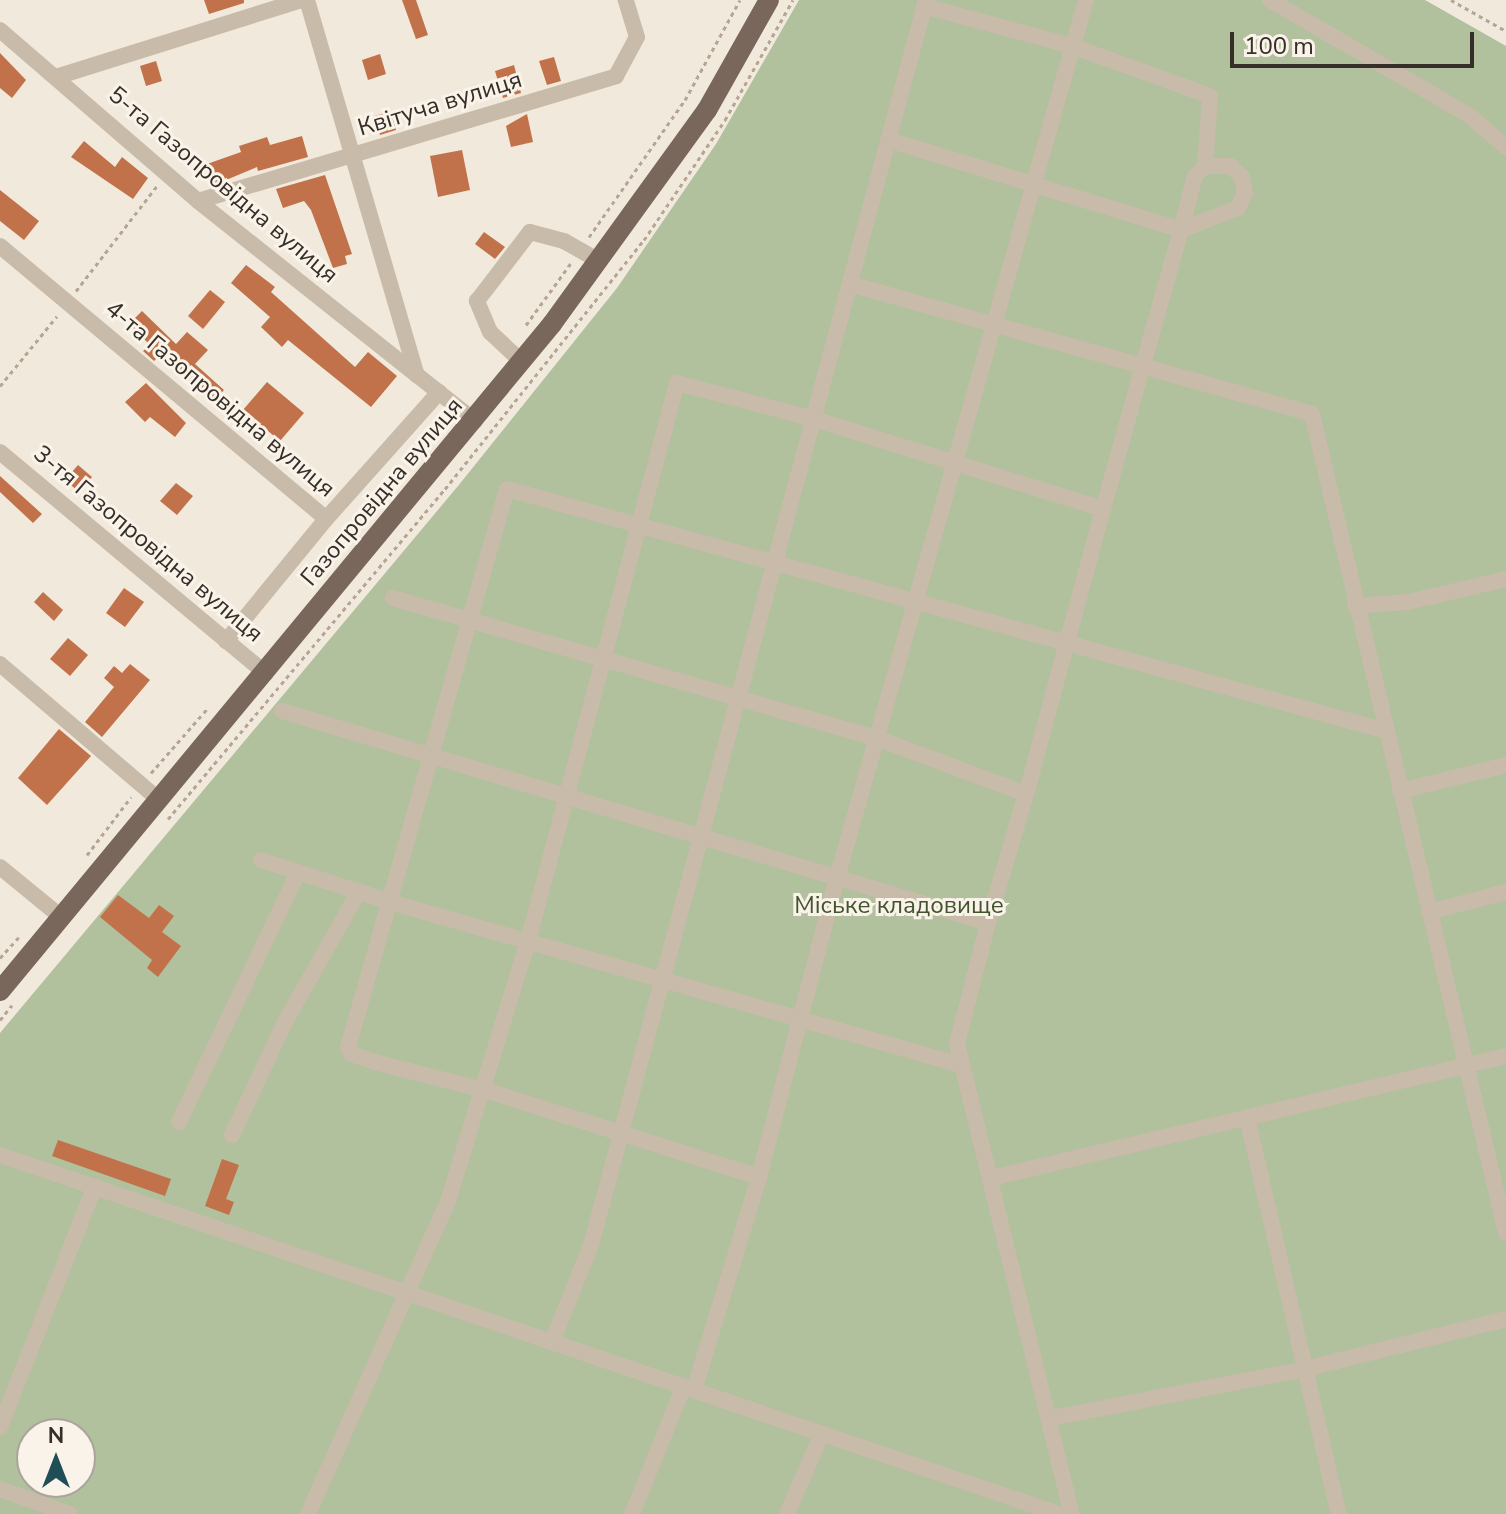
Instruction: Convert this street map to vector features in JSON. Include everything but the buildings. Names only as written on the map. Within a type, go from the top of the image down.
[{"type":"main road","name":"Газопровідна вулиця","points":[[0,991],[475,421],[515,355],[599,261],[707,110],[769,0]]},
{"type":"street","points":[[56,77],[304,0],[417,375]]},
{"type":"street","name":"Квітуча вулиця","points":[[198,201],[616,76],[637,37],[626,0]]},
{"type":"street","points":[[632,1514],[689,1388],[759,1177],[837,878],[957,464],[1086,0]]},
{"type":"street","points":[[1270,0],[1470,116],[1506,147]]},
{"type":"street","points":[[552,1342],[591,1245],[619,1130],[739,699],[925,3],[1072,46],[1210,96],[1205,166],[1195,176],[957,1044],[1051,1418],[1072,1514]]},
{"type":"street","name":"5-та Газопровідна вулиця","points":[[0,30],[198,201],[475,421]]},
{"type":"street","points":[[889,140],[1181,230],[1238,208],[1245,192],[1242,177],[1230,166],[1205,166]]},
{"type":"street","points":[[515,355],[490,332],[477,301],[530,232],[581,250],[599,261]]},
{"type":"street","name":"4-та Газопровідна вулиця","points":[[0,246],[326,519],[226,641]]},
{"type":"street","points":[[850,284],[1312,414],[1355,606],[1506,1233]]},
{"type":"street","points":[[308,1514],[405,1291],[448,1201],[528,941],[600,661],[677,383],[814,419],[1103,509]]},
{"type":"street","points":[[326,519],[439,392]]},
{"type":"street","name":"3-тя Газопровідна вулиця","points":[[0,452],[266,674]]},
{"type":"street","points":[[759,1177],[619,1130],[378,1063],[352,1054],[348,1047],[393,903],[429,758],[507,489],[1386,731]]},
{"type":"street","points":[[1355,606],[1408,602],[1506,579]]},
{"type":"street","points":[[393,598],[600,661],[879,739],[1026,794]]},
{"type":"street","points":[[0,664],[159,800]]},
{"type":"street","points":[[282,711],[564,799],[988,923]]},
{"type":"street","points":[[1400,791],[1506,765]]},
{"type":"street","points":[[261,860],[358,893],[961,1065]]},
{"type":"street","points":[[0,867],[61,917]]},
{"type":"street","points":[[179,1122],[298,873]]},
{"type":"street","points":[[1429,912],[1506,892]]},
{"type":"street","points":[[232,1135],[285,1022],[358,893]]},
{"type":"street","points":[[992,1178],[1506,1056]]},
{"type":"street","points":[[1247,1117],[1339,1514]]},
{"type":"street","points":[[0,1155],[1059,1514]]},
{"type":"street","points":[[0,1427],[95,1186]]},
{"type":"street","points":[[1051,1418],[1305,1369],[1506,1319]]},
{"type":"street","points":[[787,1514],[822,1433]]},
{"type":"street","points":[[0,1489],[70,1514]]},
{"type":"path","points":[[515,355],[581,250],[685,100],[740,0]]},
{"type":"path","points":[[1451,0],[1506,31]]},
{"type":"path","points":[[0,386],[167,173]]},
{"type":"path","points":[[85,858],[141,785],[210,706]]},
{"type":"path","points":[[0,958],[28,928]]},
{"type":"green space","name":"Міське кладовище","points":[[799,0],[1425,0],[1506,46],[1506,1514],[0,1514],[0,1033],[458,486],[617,288],[716,144]]}]
